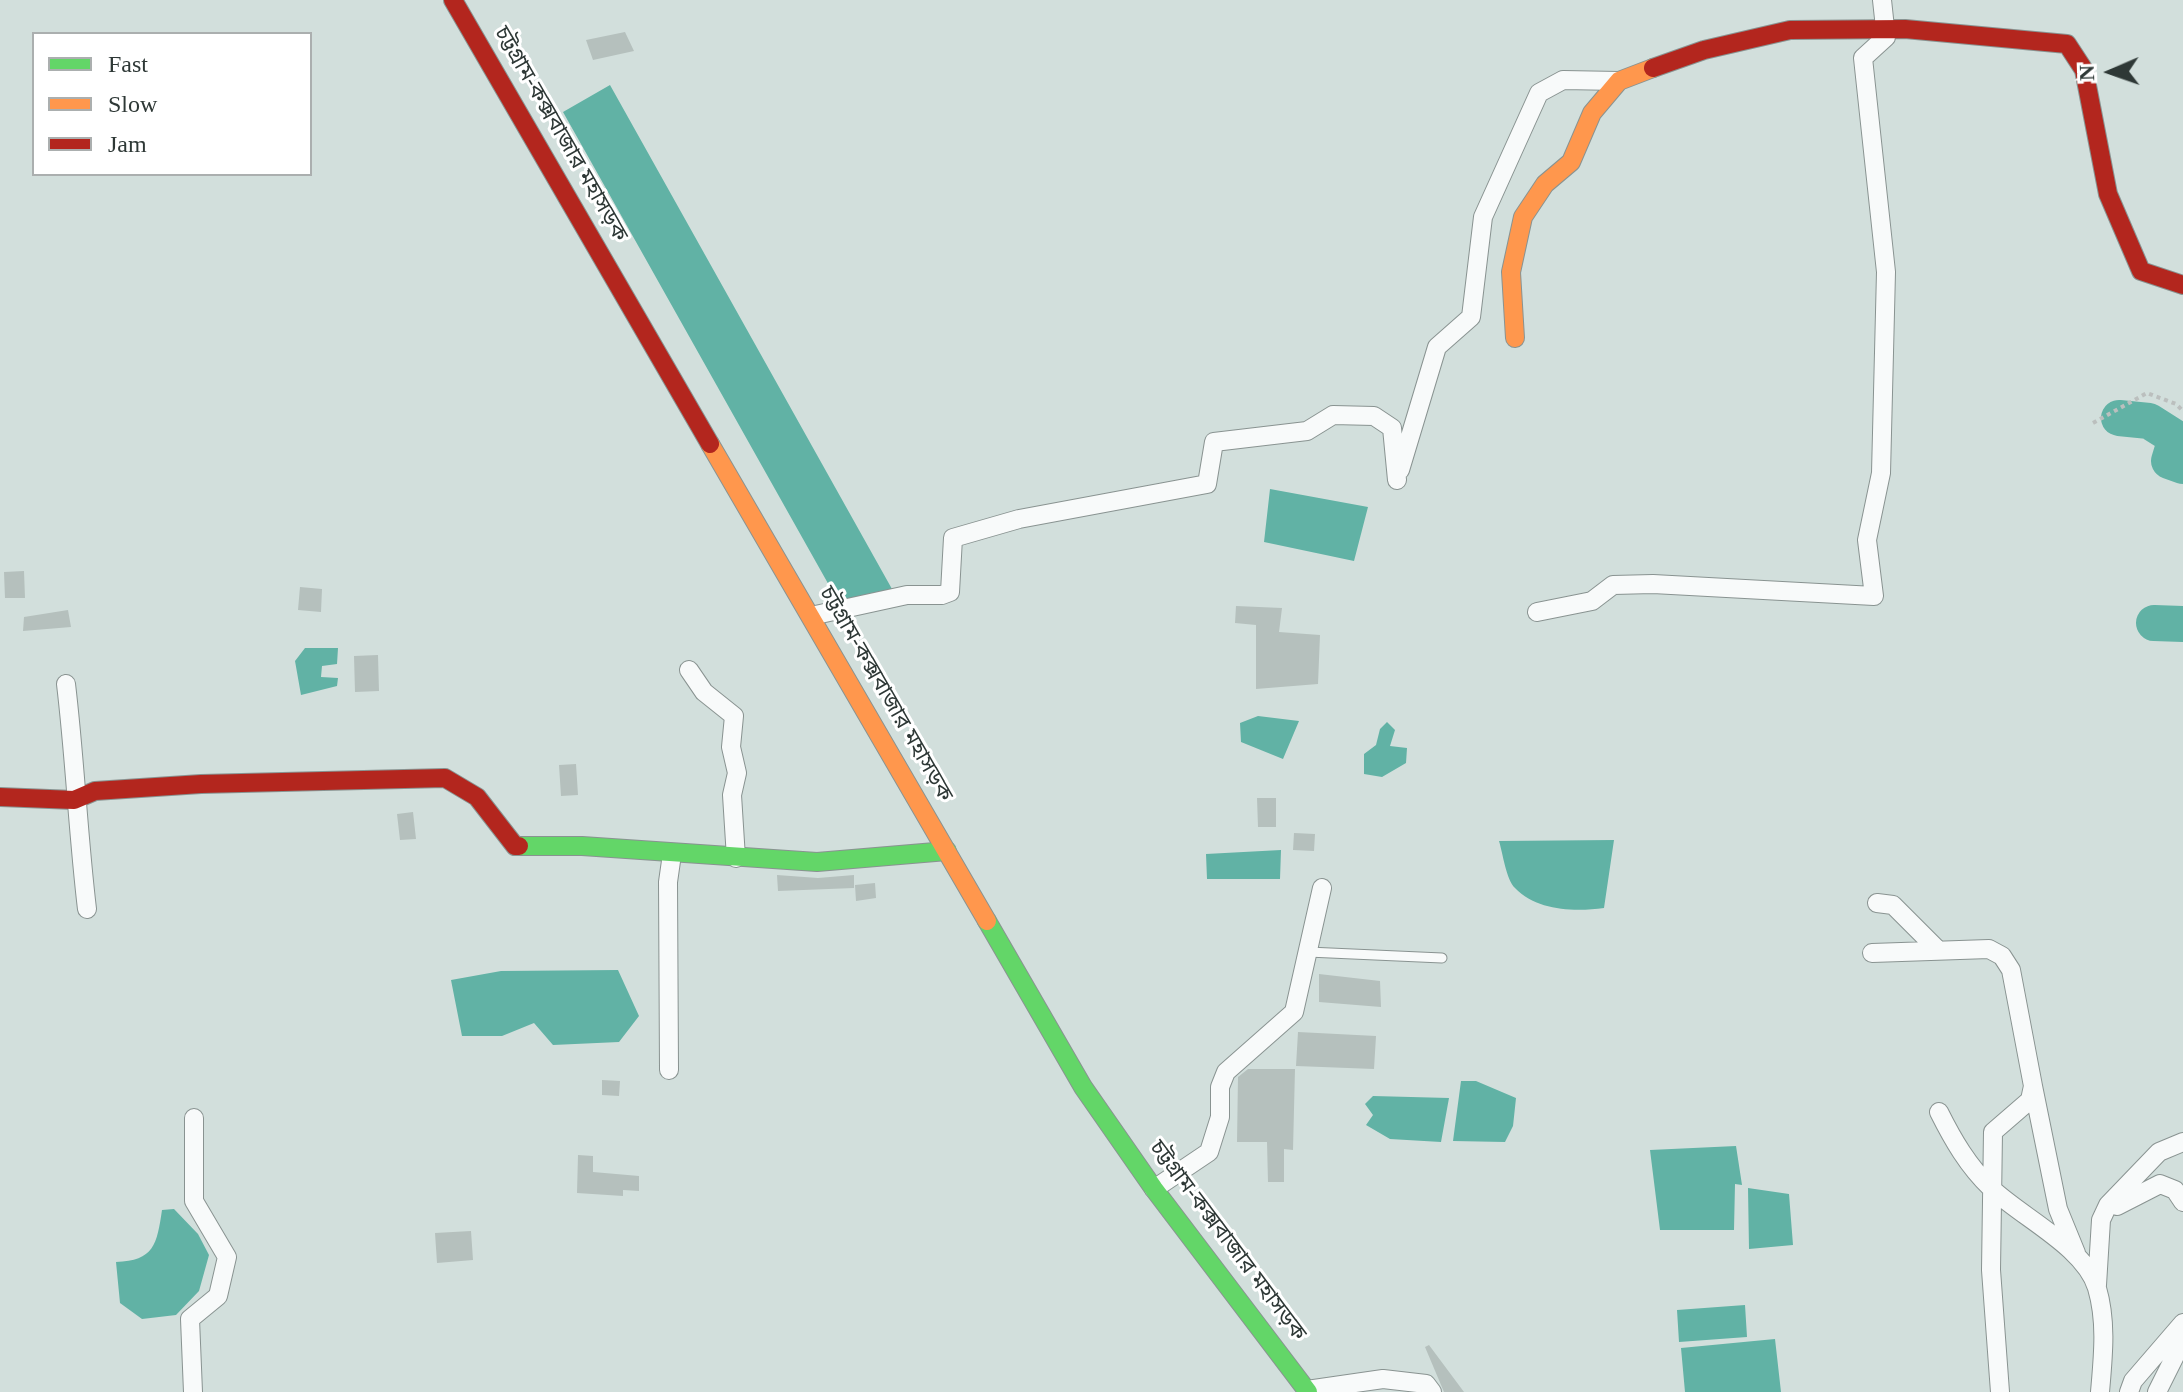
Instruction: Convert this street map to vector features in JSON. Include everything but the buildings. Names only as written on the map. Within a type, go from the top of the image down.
[{"type":"main road","name":"চট্টগ্রাম-কক্সবাজার মহাসড়ক","points":[[453,0],[1083,1087],[1154,1189],[1307,1391]]},
{"type":"main road","points":[[1515,338],[1511,272],[1523,217],[1545,184],[1571,162],[1592,113],[1619,81],[1704,50],[1790,30],[1885,28],[2067,44],[2084,70],[2108,194],[2141,271],[2183,285]]},
{"type":"main road","points":[[0,797],[74,800],[95,791],[201,784],[445,778],[477,797],[515,846],[582,846],[817,862],[947,851]]},
{"type":"street","points":[[1537,612],[1592,601],[1613,585],[1653,584],[1874,596],[1867,540],[1881,473],[1886,272],[1863,58],[1886,37],[1882,0]]},
{"type":"street","points":[[811,616],[907,595],[942,595],[950,592],[953,538],[1019,519],[1207,484],[1214,442],[1307,431],[1333,415],[1374,416],[1392,428],[1397,480],[1437,347],[1471,317],[1483,217],[1539,93],[1563,80],[1619,81]]},
{"type":"street","points":[[689,670],[704,692],[734,716],[731,747],[737,773],[732,795],[736,858]]},
{"type":"street","points":[[66,684],[75,758],[74,800],[87,909]]},
{"type":"street","points":[[669,1070],[668,882],[672,854]]},
{"type":"street","points":[[1154,1189],[1209,1152],[1220,1117],[1220,1087],[1226,1072],[1294,1012],[1322,888]]},
{"type":"street","points":[[1877,903],[1893,905],[1936,948]]},
{"type":"street","points":[[1872,953],[1936,948],[1989,949],[2002,956],[2011,970],[2058,1209],[2078,1257],[2097,1285]]},
{"type":"street","points":[[2000,1392],[1991,1270],[1993,1132],[2030,1100],[2033,1086]]},
{"type":"street","points":[[1939,1112],[1959,1151],[1991,1188],[2078,1257]]},
{"type":"street","points":[[193,1392],[190,1319],[218,1296],[227,1257],[194,1201],[194,1118]]},
{"type":"street","points":[[2100,1392],[2105,1329],[2097,1285],[2104,1214],[2108,1205],[2159,1152],[2183,1142]]},
{"type":"street","points":[[2104,1214],[2160,1184],[2175,1190],[2183,1202]]},
{"type":"street","points":[[2129,1392],[2133,1381],[2183,1323]]},
{"type":"street","points":[[2157,1392],[2178,1361],[2183,1340]]},
{"type":"street","points":[[1307,1391],[1383,1379],[1426,1384],[1432,1392]]},
{"type":"lane","points":[[1308,952],[1442,958]]},
{"type":"path","points":[[2093,423],[2147,393],[2176,404],[2183,411]]},
{"type":"shaded area","points":[[610,85],[892,589],[839,603],[563,112]]},
{"type":"shaded area","points":[[1270,489],[1368,507],[1354,561],[1264,542]]},
{"type":"shaded area","points":[[305,648],[338,648],[337,664],[322,666],[321,677],[338,678],[337,686],[301,695],[295,661]]},
{"type":"shaded area","points":[[1258,716],[1299,721],[1283,759],[1241,742],[1240,723]]},
{"type":"shaded area","points":[[1387,722],[1395,730],[1390,746],[1407,748],[1406,763],[1382,777],[1364,774],[1364,754],[1376,745],[1380,729]]},
{"type":"shaded area","points":[[1614,840],[1604,908],[1581,910],[1557,908],[1524,896],[1509,879],[1499,841]]},
{"type":"shaded area","points":[[1281,850],[1280,879],[1207,879],[1206,854]]},
{"type":"shaded area","points":[[618,970],[639,1016],[619,1042],[553,1045],[534,1023],[502,1036],[462,1036],[451,980],[501,971]]},
{"type":"shaded area","points":[[1461,1081],[1476,1081],[1516,1098],[1513,1126],[1505,1142],[1453,1141]]},
{"type":"shaded area","points":[[1373,1096],[1449,1098],[1441,1142],[1390,1139],[1366,1125],[1373,1115],[1365,1104]]},
{"type":"shaded area","points":[[1736,1146],[1742,1185],[1735,1184],[1734,1230],[1660,1230],[1650,1150]]},
{"type":"shaded area","points":[[1748,1188],[1789,1194],[1793,1245],[1749,1249]]},
{"type":"shaded area","points":[[174,1209],[198,1234],[209,1255],[199,1291],[176,1315],[142,1319],[120,1303],[116,1262],[146,1254],[155,1241],[162,1210]]},
{"type":"shaded area","points":[[1745,1305],[1747,1337],[1679,1342],[1677,1310]]},
{"type":"shaded area","points":[[1775,1339],[1781,1392],[1685,1392],[1681,1348]]},
{"type":"waterway","points":[[2119,418],[2149,421],[2176,438],[2169,461],[2183,466]]},
{"type":"waterway","points":[[2154,623],[2183,624]]},
{"type":"traffic: fast","points":[[519,846],[582,846],[817,862],[947,851]]},
{"type":"traffic: fast","points":[[987,921],[1083,1087],[1154,1189],[1308,1392]]},
{"type":"traffic: slow","points":[[1515,338],[1511,272],[1523,217],[1545,184],[1571,162],[1592,113],[1619,81],[1653,68]]},
{"type":"traffic: slow","points":[[710,444],[987,921]]},
{"type":"traffic: jam","points":[[453,0],[710,444]]},
{"type":"traffic: jam","points":[[1653,68],[1704,50],[1790,30],[1905,29],[2067,44],[2084,70],[2108,194],[2141,271],[2183,285]]},
{"type":"traffic: jam","points":[[0,797],[74,800],[95,791],[201,784],[445,778],[477,797],[515,846],[519,846]]}]
